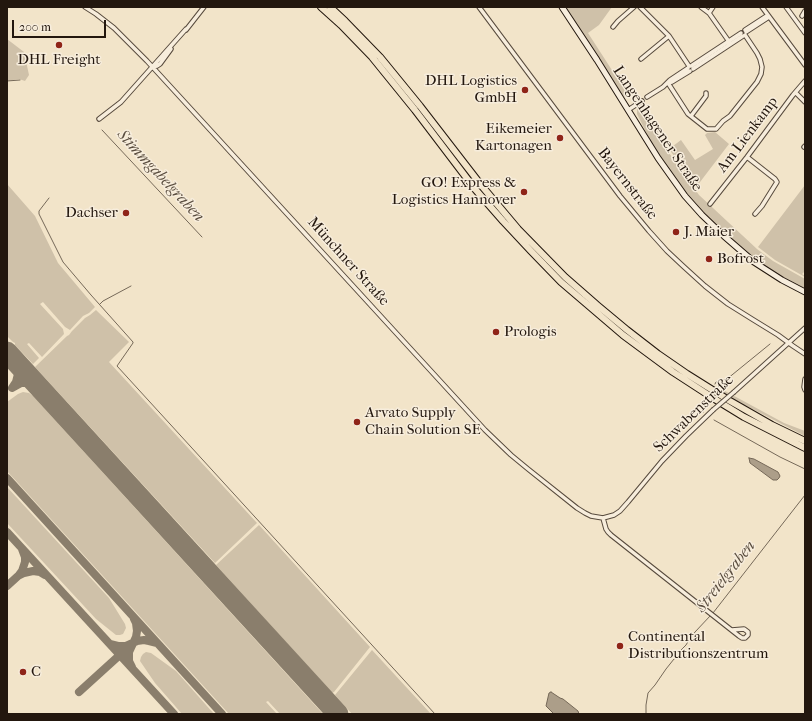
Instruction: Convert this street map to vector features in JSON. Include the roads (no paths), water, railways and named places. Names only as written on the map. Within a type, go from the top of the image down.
[{"type":"highway","points":[[321,7],[372,57],[484,199],[561,282],[623,335],[673,372],[744,417],[805,448]]},
{"type":"highway","points":[[330,7],[366,42],[507,216],[570,282],[627,330],[687,374],[772,425],[805,441]]},
{"type":"main road","name":"Langenhagener Straße","points":[[562,7],[658,158],[685,196],[702,215],[754,262],[782,280],[805,292]]},
{"type":"street","name":"Münchner Straße","points":[[85,7],[114,28],[152,67],[489,434],[528,469],[577,508],[591,516],[603,518]]},
{"type":"street","points":[[99,119],[121,102],[204,7]]},
{"type":"street","name":"Bayernstraße","points":[[479,7],[616,192],[649,231],[705,286],[742,313],[805,354]]},
{"type":"street","points":[[613,27],[634,7]]},
{"type":"street","points":[[640,7],[669,36],[690,68]]},
{"type":"street","points":[[700,7],[709,13],[729,42]]},
{"type":"street","points":[[709,13],[713,7]]},
{"type":"street","points":[[762,7],[805,65]]},
{"type":"street","points":[[786,7],[805,33]]},
{"type":"street","points":[[802,16],[805,11]]},
{"type":"street","points":[[647,97],[668,83],[670,80],[768,16]]},
{"type":"street","points":[[668,83],[691,116],[707,129],[716,129],[730,116],[761,74],[762,67],[758,53],[744,33]]},
{"type":"street","points":[[641,59],[669,36]]},
{"type":"street","name":"Am Lienkamp","points":[[710,204],[805,81]]},
{"type":"street","points":[[796,92],[805,102]]},
{"type":"street","points":[[691,116],[706,96],[706,93]]},
{"type":"street","points":[[628,110],[642,100]]},
{"type":"street","points":[[747,157],[777,182],[762,206],[755,214]]},
{"type":"street","name":"Schwabenstraße","points":[[603,518],[614,515],[623,508],[662,461],[686,436],[805,328]]},
{"type":"street","points":[[805,379],[805,390]]},
{"type":"street","points":[[603,518],[608,532],[732,630]]},
{"type":"waterway","name":"Stimmgabelgraben","points":[[7,81],[20,80]]},
{"type":"waterway","name":"Stimmgabelgraben","points":[[102,130],[202,237]]},
{"type":"waterway","points":[[49,198],[39,211],[39,214],[63,262],[133,342],[117,366],[435,714]]},
{"type":"waterway","points":[[100,304],[131,286]]},
{"type":"waterway","name":"Streielgraben","points":[[715,384],[716,382],[727,379],[770,344]]},
{"type":"waterway","name":"Streielgraben","points":[[703,412],[701,407],[704,402]]},
{"type":"waterway","name":"Streielgraben","points":[[714,420],[780,457],[805,469]]},
{"type":"waterway","name":"Streielgraben","points":[[713,613],[805,495]]},
{"type":"waterway","name":"Streielgraben","points":[[646,714],[648,693],[674,659],[678,657],[681,650],[695,632],[711,615]]},
{"type":"place","name":"DHL Freight","points":[[59,45]]},
{"type":"place","name":"DHL Logistics GmbH","points":[[525,90]]},
{"type":"place","name":"Eikemeier Kartonagen","points":[[560,138]]},
{"type":"place","name":"GO! Express & Logistics Hannover","points":[[524,192]]},
{"type":"place","name":"Dachser","points":[[126,213]]},
{"type":"place","name":"J. Maier","points":[[676,232]]},
{"type":"place","name":"Bofrost","points":[[709,259]]},
{"type":"place","name":"Prologis","points":[[496,332]]},
{"type":"place","name":"Arvato Supply Chain Solution SE","points":[[357,422]]},
{"type":"place","name":"Continental Distributionszentrum","points":[[620,646]]},
{"type":"place","name":"C","points":[[23,672]]}]
